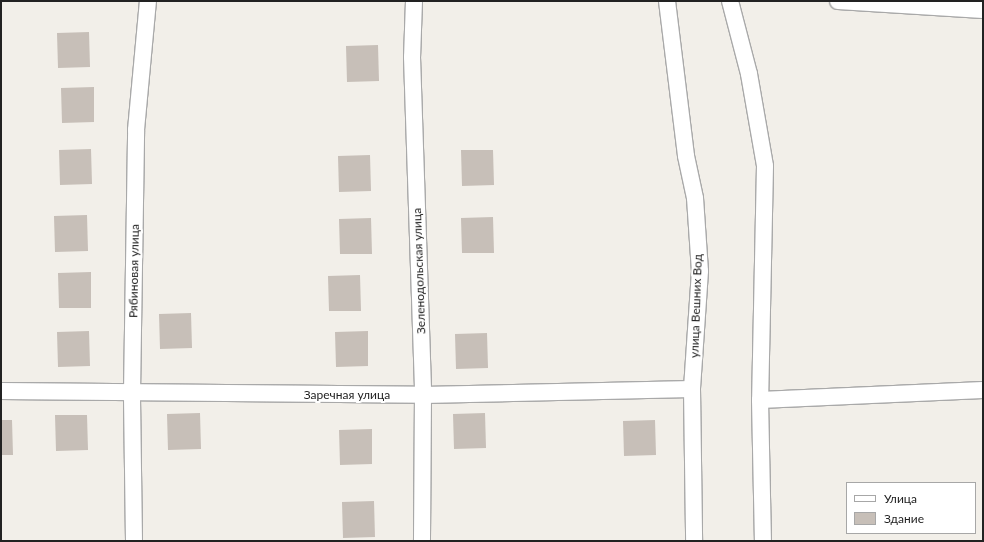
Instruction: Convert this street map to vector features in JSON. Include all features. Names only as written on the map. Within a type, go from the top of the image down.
[{"type":"street","name":"Рябиновая улица","points":[[134,541],[132,393],[136,130],[148,1]]},
{"type":"street","name":"Зеленодольская улица","points":[[414,1],[412,57],[423,395],[422,541]]},
{"type":"street","name":"улица Вешних Вод","points":[[667,1],[686,156],[695,198],[700,271],[692,389],[694,541]]},
{"type":"street","points":[[730,1],[749,74],[765,166],[760,400],[763,541]]},
{"type":"street","points":[[838,1],[983,10]]},
{"type":"street","name":"Заречная улица","points":[[1,391],[423,395],[692,389]]},
{"type":"street","points":[[760,400],[983,390]]},
{"type":"building","points":[[89,32],[90,67],[58,68],[57,33]]},
{"type":"building","points":[[378,45],[379,81],[347,82],[346,46]]},
{"type":"building","points":[[94,87],[94,122],[62,123],[61,88]]},
{"type":"building","points":[[91,149],[92,184],[60,185],[59,150]]},
{"type":"building","points":[[461,150],[493,150],[494,185],[462,186]]},
{"type":"building","points":[[370,155],[371,191],[339,192],[338,156]]},
{"type":"building","points":[[87,215],[88,251],[55,252],[54,216]]},
{"type":"building","points":[[493,217],[494,253],[462,253],[461,218]]},
{"type":"building","points":[[371,218],[372,254],[340,254],[339,219]]},
{"type":"building","points":[[91,272],[91,308],[59,308],[58,273]]},
{"type":"building","points":[[360,275],[361,311],[329,311],[328,276]]},
{"type":"building","points":[[191,313],[192,348],[160,349],[159,314]]},
{"type":"building","points":[[89,331],[90,366],[58,367],[57,332]]},
{"type":"building","points":[[368,331],[368,366],[336,367],[335,332]]},
{"type":"building","points":[[487,333],[488,368],[456,369],[455,334]]},
{"type":"building","points":[[200,413],[201,449],[168,450],[167,414]]},
{"type":"building","points":[[485,413],[486,448],[454,449],[453,414]]},
{"type":"building","points":[[55,415],[87,415],[88,450],[56,451]]},
{"type":"building","points":[[1,420],[12,420],[13,455],[1,455]]},
{"type":"building","points":[[655,420],[656,455],[624,456],[623,421]]},
{"type":"building","points":[[372,429],[372,464],[340,465],[339,430]]},
{"type":"building","points":[[374,501],[375,537],[343,538],[342,502]]}]
